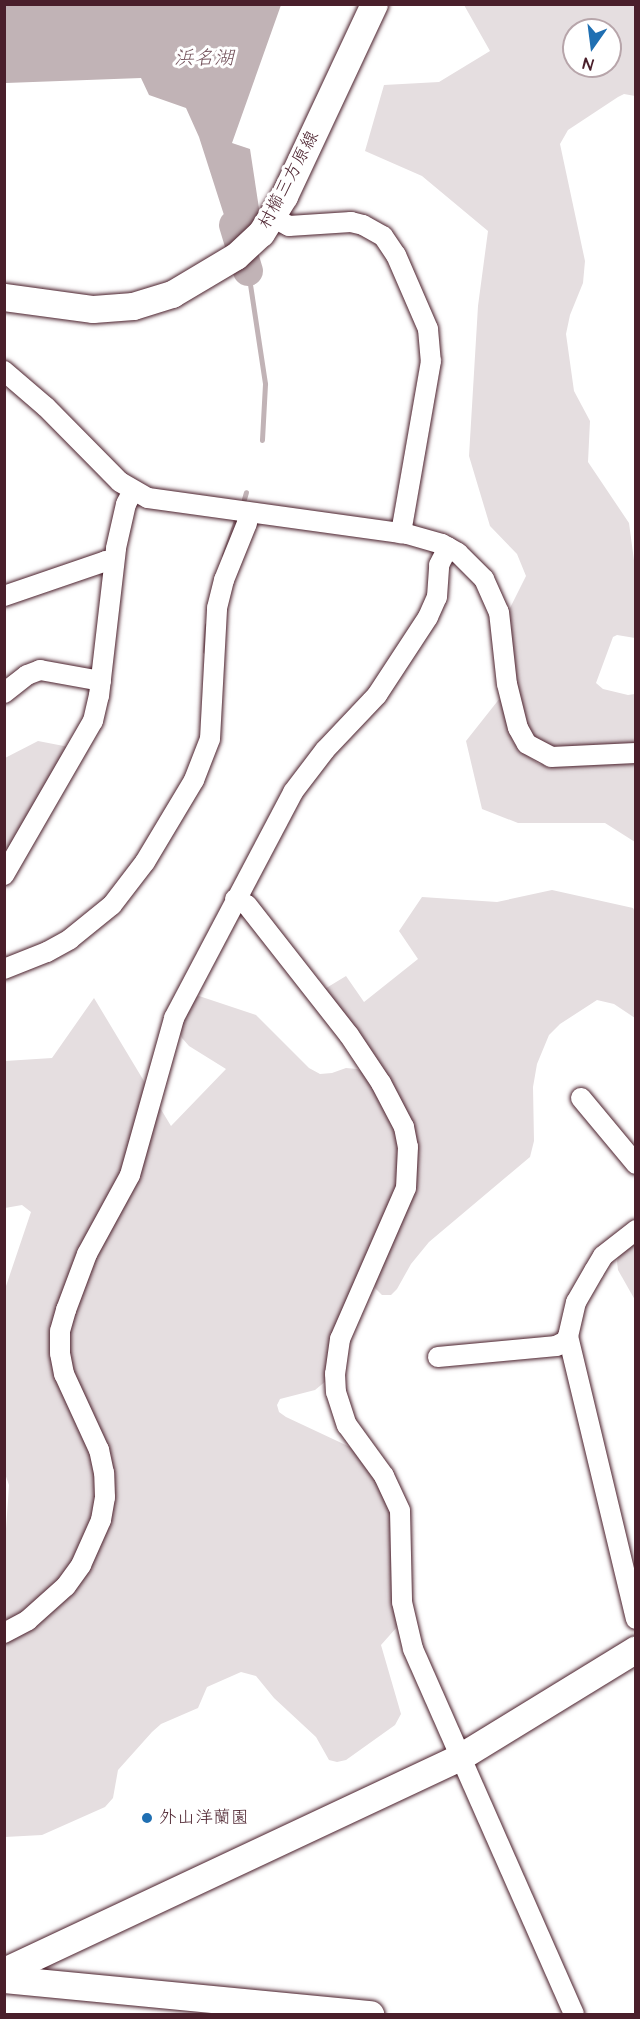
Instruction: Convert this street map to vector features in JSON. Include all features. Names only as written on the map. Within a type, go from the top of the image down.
[{"type":"street","name":"村櫛三方原線","points":[[4,297],[93,309],[134,306],[172,294],[242,252],[272,217],[296,174],[374,4]]},
{"type":"street","points":[[272,217],[289,226],[351,222],[363,225],[383,236],[396,255],[428,329],[431,361],[401,533]]},
{"type":"street","points":[[4,371],[133,491],[164,501],[425,537],[448,547],[472,565],[493,595],[499,612],[509,696],[518,728],[527,744],[551,757],[636,753]]},
{"type":"street","points":[[4,875],[87,733],[97,709],[114,562],[126,504],[133,491]]},
{"type":"street","points":[[4,969],[47,952],[70,939],[112,905],[145,862],[194,780],[210,739],[217,608],[224,580],[247,523],[248,513]]},
{"type":"street","points":[[4,1633],[28,1620],[66,1586],[81,1565],[101,1520],[105,1497],[104,1473],[99,1450],[64,1374],[60,1353],[60,1331],[87,1254],[130,1175],[174,1018],[292,792],[325,750],[377,695],[428,617],[437,597],[439,565],[448,547]]},
{"type":"street","points":[[4,596],[106,561],[114,562]]},
{"type":"street","points":[[4,693],[27,675],[40,670],[101,681]]},
{"type":"street","points":[[235,899],[247,905],[349,1035],[381,1083],[404,1127],[408,1147],[406,1188],[340,1339],[336,1365],[336,1392],[347,1425],[384,1476],[400,1511],[402,1602],[406,1626],[422,1671],[574,2014]]},
{"type":"street","points":[[581,1098],[636,1164]]},
{"type":"street","points":[[636,1230],[603,1256],[570,1318],[568,1340],[636,1618]]},
{"type":"street","points":[[438,1358],[556,1346],[568,1340]]},
{"type":"street","points":[[4,1971],[460,1757],[636,1649]]},
{"type":"street","points":[[4,1979],[370,2014]]},
{"type":"shaded area","points":[[464,5],[635,5],[635,96],[624,94],[618,97],[568,130],[560,144],[585,261],[583,283],[570,315],[566,334],[574,391],[590,421],[588,462],[629,523],[635,568],[635,638],[617,635],[613,637],[596,683],[603,689],[628,695],[635,694],[635,743],[553,747],[534,737],[527,725],[516,683],[509,610],[526,576],[517,554],[490,526],[469,456],[478,306],[488,231],[422,176],[365,151],[384,85],[439,82],[490,51]]},
{"type":"shaded area","points":[[500,698],[513,742],[520,751],[539,764],[561,767],[635,763],[635,842],[605,823],[518,823],[482,809],[466,741]]},
{"type":"shaded area","points":[[38,741],[69,747],[5,858],[5,758]]},
{"type":"shaded area","points":[[552,890],[633,908],[635,912],[635,1018],[614,1004],[597,1000],[560,1024],[549,1035],[537,1064],[533,1087],[534,1141],[530,1157],[429,1242],[411,1264],[397,1289],[391,1295],[382,1295],[375,1288],[375,1279],[417,1168],[323,990],[346,976],[364,1002],[418,959],[399,931],[422,897],[497,902]]},
{"type":"shaded area","points":[[199,996],[256,1015],[309,1068],[320,1074],[346,1068],[357,1069],[368,1076],[388,1112],[401,1148],[399,1186],[326,1381],[315,1390],[280,1399],[277,1405],[279,1412],[286,1417],[350,1447],[376,1477],[393,1512],[397,1627],[381,1645],[401,1714],[395,1725],[346,1760],[337,1762],[329,1760],[316,1737],[274,1698],[256,1676],[241,1672],[207,1687],[198,1708],[161,1724],[152,1732],[118,1770],[113,1798],[105,1807],[42,1835],[5,1837],[4,1558],[9,1485],[4,1471],[4,1292],[31,1212],[22,1205],[5,1208],[5,1061],[52,1058],[94,998],[171,1126],[226,1069],[189,1046],[178,1030],[192,998]]},
{"type":"shaded area","points":[[635,1239],[635,1300],[618,1270],[617,1261],[620,1252]]},
{"type":"water","name":"浜名湖","points":[[5,5],[281,5],[232,143],[250,149],[265,248],[257,256],[240,265],[199,137],[186,108],[149,95],[141,78],[6,83],[5,89]]},
{"type":"waterway","points":[[234,225],[248,271]]},
{"type":"waterway","points":[[248,271],[265,384],[262,440]]},
{"type":"waterway","points":[[244,499],[246,492]]},
{"type":"waterway","points":[[224,555],[236,520]]},
{"type":"waterway","points":[[205,651],[207,625]]},
{"type":"place","name":"外山洋蘭園","points":[[147,1818]]}]
